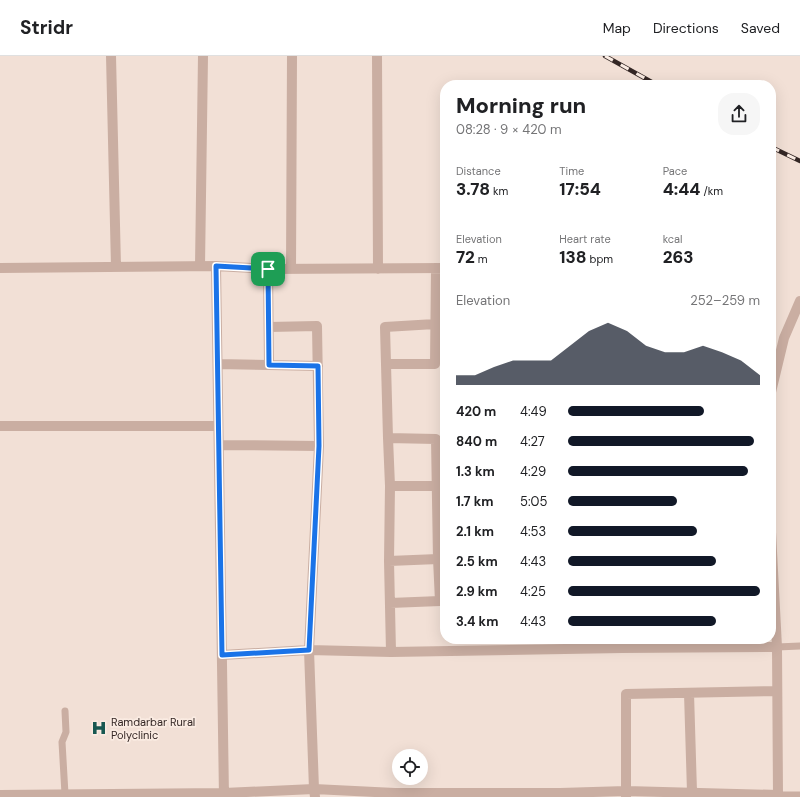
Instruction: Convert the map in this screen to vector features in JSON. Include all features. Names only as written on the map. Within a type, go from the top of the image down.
[{"type":"street","points":[[111,56],[116,267]]},
{"type":"street","points":[[200,266],[203,56]]},
{"type":"street","points":[[291,269],[292,56]]},
{"type":"street","points":[[377,56],[378,269]]},
{"type":"street","points":[[0,268],[200,266],[268,269],[440,268],[435,324],[435,364],[386,364]]},
{"type":"street","points":[[216,266],[224,795]]},
{"type":"street","points":[[268,269],[269,365]]},
{"type":"street","points":[[776,371],[784,338],[800,301]]},
{"type":"street","points":[[391,652],[389,561],[390,486],[385,327],[435,324]]},
{"type":"street","points":[[269,327],[317,326],[319,446],[309,650],[314,793]]},
{"type":"street","points":[[218,364],[318,366]]},
{"type":"street","points":[[0,426],[218,426]]},
{"type":"street","points":[[388,438],[436,439],[440,601],[390,603]]},
{"type":"street","points":[[219,445],[319,446]]},
{"type":"street","points":[[390,486],[437,486]]},
{"type":"street","points":[[389,561],[438,559]]},
{"type":"street","points":[[0,795],[224,795],[314,793],[395,795],[560,795],[692,792],[778,796],[776,629]]},
{"type":"street","points":[[222,655],[309,650],[391,652],[622,648],[777,648]]},
{"type":"street","points":[[626,794],[626,694],[777,691]]},
{"type":"street","points":[[689,693],[692,792]]},
{"type":"lane","points":[[777,648],[800,646]]},
{"type":"lane","points":[[65,711],[66,732],[62,742],[65,794]]},
{"type":"lane","points":[[778,796],[800,795]]},
{"type":"railway","points":[[605,56],[648,80]]},
{"type":"railway","points":[[776,149],[800,161]]},
{"type":"place","name":"Ramdarbar Rural Polyclinic","points":[[99,728]]},
{"type":"route","points":[[216,266],[268,269],[269,365],[318,366],[319,446],[309,650],[222,655],[216,266]]}]
